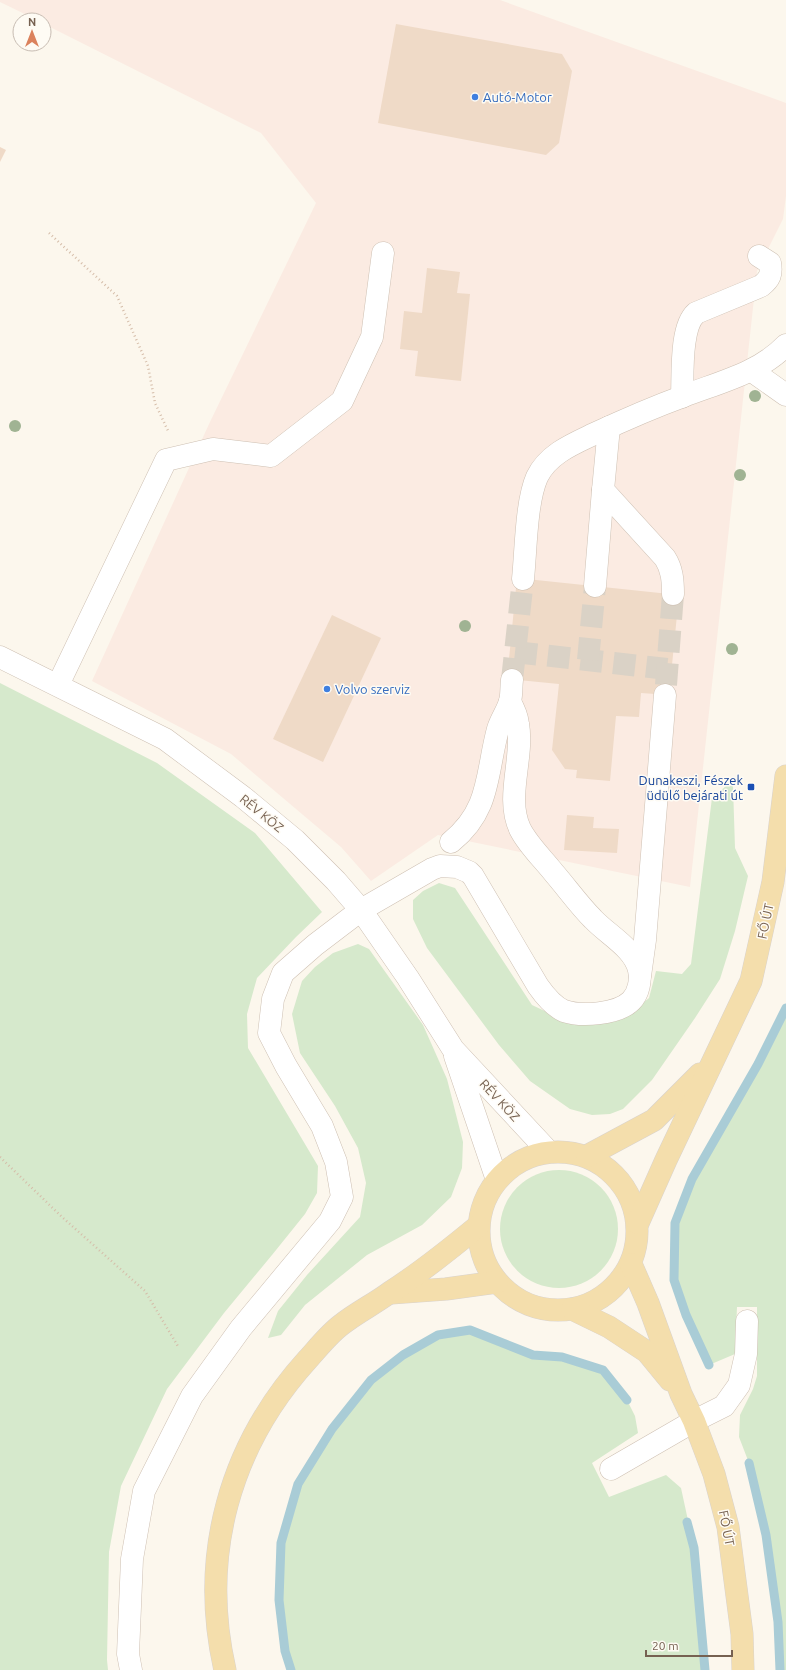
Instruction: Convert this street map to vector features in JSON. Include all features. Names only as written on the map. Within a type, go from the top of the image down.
[{"type":"main road","name":"FŐ ÚT","points":[[638,1223],[669,1153],[716,1057],[753,974],[773,882],[786,776]]},
{"type":"main road","name":"FŐ ÚT","points":[[587,1156],[633,1133],[654,1120],[716,1057]]},
{"type":"main road","name":"FŐ ÚT","points":[[548,1151],[568,1151],[587,1156],[612,1171],[630,1195],[638,1223],[637,1244],[631,1264],[617,1285],[607,1293],[596,1301],[572,1309],[544,1309],[518,1300],[497,1282],[486,1265],[480,1246],[478,1226],[484,1201],[497,1180],[512,1166],[529,1156],[548,1151]]},
{"type":"main road","points":[[225,1670],[220,1649],[217,1615],[217,1550],[234,1479],[251,1441],[267,1412],[284,1387],[323,1342],[341,1325],[435,1261],[478,1226]]},
{"type":"main road","name":"FŐ ÚT","points":[[631,1264],[648,1303],[681,1394],[694,1421],[714,1474],[728,1527],[742,1634],[743,1670]]},
{"type":"main road","points":[[390,1293],[446,1289],[497,1282]]},
{"type":"main road","name":"FŐ ÚT","points":[[572,1309],[609,1327],[648,1352],[681,1394]]},
{"type":"street","points":[[58,685],[166,460],[213,450],[271,456],[342,401],[372,337],[383,254]]},
{"type":"street","points":[[682,397],[685,337],[690,318],[696,313],[761,286],[768,280],[772,270],[770,263],[759,256]]},
{"type":"street","points":[[523,579],[532,491],[538,475],[548,460],[564,449],[609,427],[682,397],[752,371],[775,357],[786,345]]},
{"type":"street","points":[[752,371],[786,395]]},
{"type":"street","points":[[595,586],[609,427]]},
{"type":"street","points":[[603,490],[670,565],[673,594]]},
{"type":"street","name":"RÉV KÖZ","points":[[0,657],[165,739],[243,797],[295,840],[336,881],[361,910],[404,972],[453,1049],[548,1151]]},
{"type":"street","points":[[451,842],[464,831],[479,807],[490,773],[498,730],[503,715],[510,702],[512,680]]},
{"type":"street","points":[[131,1670],[128,1654],[132,1559],[144,1491],[192,1396],[241,1328],[330,1221],[342,1197],[336,1162],[322,1126],[286,1066],[269,1033],[273,999],[283,973],[315,945],[361,910],[432,869],[449,866],[463,868],[473,876],[538,986],[558,1008],[575,1013],[599,1013],[623,1006],[631,1001],[638,990],[645,940],[665,695]]},
{"type":"street","points":[[510,702],[516,714],[519,734],[514,799],[516,816],[520,829],[540,856],[593,919],[636,960],[640,976]]},
{"type":"street","name":"RÉV KÖZ","points":[[453,1049],[497,1180]]},
{"type":"street","points":[[611,1469],[694,1421],[724,1406],[739,1385],[746,1354],[747,1321]]},
{"type":"path","points":[[50,233],[117,296],[148,366],[155,403],[179,457]]},
{"type":"path","points":[[0,1157],[62,1217],[145,1291],[179,1348]]},
{"type":"shaded area","points":[[0,0],[500,0],[786,103],[786,196],[783,219],[757,271],[690,887],[438,835],[371,881],[341,847],[231,754],[92,681],[209,424],[316,203],[261,133],[52,28],[52,12],[21,12],[0,2]]},
{"type":"green space","points":[[0,683],[157,763],[255,833],[322,912],[257,978],[247,1014],[248,1048],[318,1166],[317,1193],[305,1214],[224,1313],[167,1389],[121,1486],[109,1552],[108,1670],[0,1670]]},
{"type":"green space","points":[[726,786],[733,786],[735,848],[748,876],[735,931],[720,979],[652,1080],[623,1109],[610,1114],[592,1115],[570,1109],[530,1081],[499,1045],[427,948],[413,919],[413,900],[423,891],[439,883],[455,888],[532,1005],[570,1023],[633,1011],[649,998],[656,971],[682,974],[691,964],[712,798]]},
{"type":"green space","points":[[358,944],[369,949],[423,1025],[447,1079],[463,1142],[462,1168],[451,1197],[422,1225],[367,1255],[305,1305],[281,1335],[268,1338],[278,1311],[307,1275],[360,1217],[366,1183],[358,1148],[335,1106],[300,1053],[292,1014],[302,981],[315,967],[333,953]]},
{"type":"green space","points":[[786,1008],[786,1670],[780,1670],[778,1622],[766,1535],[749,1463],[739,1437],[740,1415],[753,1389],[757,1376],[757,1307],[737,1307],[735,1354],[709,1365],[686,1315],[674,1280],[675,1223],[692,1179],[758,1064]]},
{"type":"green space","points":[[559,1170],[582,1174],[601,1187],[614,1206],[618,1229],[614,1252],[601,1271],[582,1284],[559,1288],[536,1284],[517,1271],[504,1252],[500,1229],[504,1206],[517,1187],[536,1174]]},
{"type":"green space","points":[[470,1330],[533,1355],[562,1357],[603,1370],[627,1400],[635,1416],[638,1433],[592,1463],[609,1497],[666,1475],[681,1488],[694,1548],[705,1670],[291,1670],[285,1651],[279,1600],[281,1543],[298,1484],[332,1429],[371,1380],[403,1355],[438,1335]]},
{"type":"building","name":"Autó-Motor","points":[[396,24],[562,54],[572,71],[559,143],[546,155],[378,123]]},
{"type":"building","points":[[0,147],[6,150],[0,162]]},
{"type":"building","points":[[427,268],[460,272],[457,293],[470,294],[461,381],[415,376],[418,351],[400,349],[404,311],[422,313]]},
{"type":"building","points":[[517,578],[679,595],[669,695],[641,693],[639,717],[616,716],[610,781],[576,778],[577,770],[565,769],[552,750],[559,684],[507,679]]},
{"type":"building","name":"Volvo szerviz","points":[[332,615],[381,638],[323,762],[273,739]]},
{"type":"building","points":[[567,815],[594,817],[593,828],[619,829],[617,853],[564,850]]},
{"type":"waterway","points":[[709,1365],[686,1315],[674,1280],[675,1223],[692,1179],[758,1064],[786,1008]]},
{"type":"waterway","points":[[291,1670],[285,1651],[279,1600],[281,1543],[298,1484],[332,1429],[371,1380],[403,1355],[438,1335],[470,1330],[533,1355],[562,1357],[603,1370],[627,1400]]},
{"type":"waterway","points":[[749,1463],[766,1535],[778,1622],[780,1670]]},
{"type":"waterway","points":[[687,1522],[694,1548],[705,1670]]},
{"type":"tunnel","points":[[512,680],[523,579]]},
{"type":"tunnel","points":[[588,660],[595,586]]},
{"type":"tunnel","points":[[666,685],[673,594]]},
{"type":"tunnel","points":[[515,652],[667,669]]},
{"type":"place","name":"Autó-Motor","points":[[475,97]]},
{"type":"place","name":"Volvo szerviz","points":[[327,689]]},
{"type":"place","name":"Dunakeszi, Fészek üdülő bejárati út","points":[[751,787]]}]
